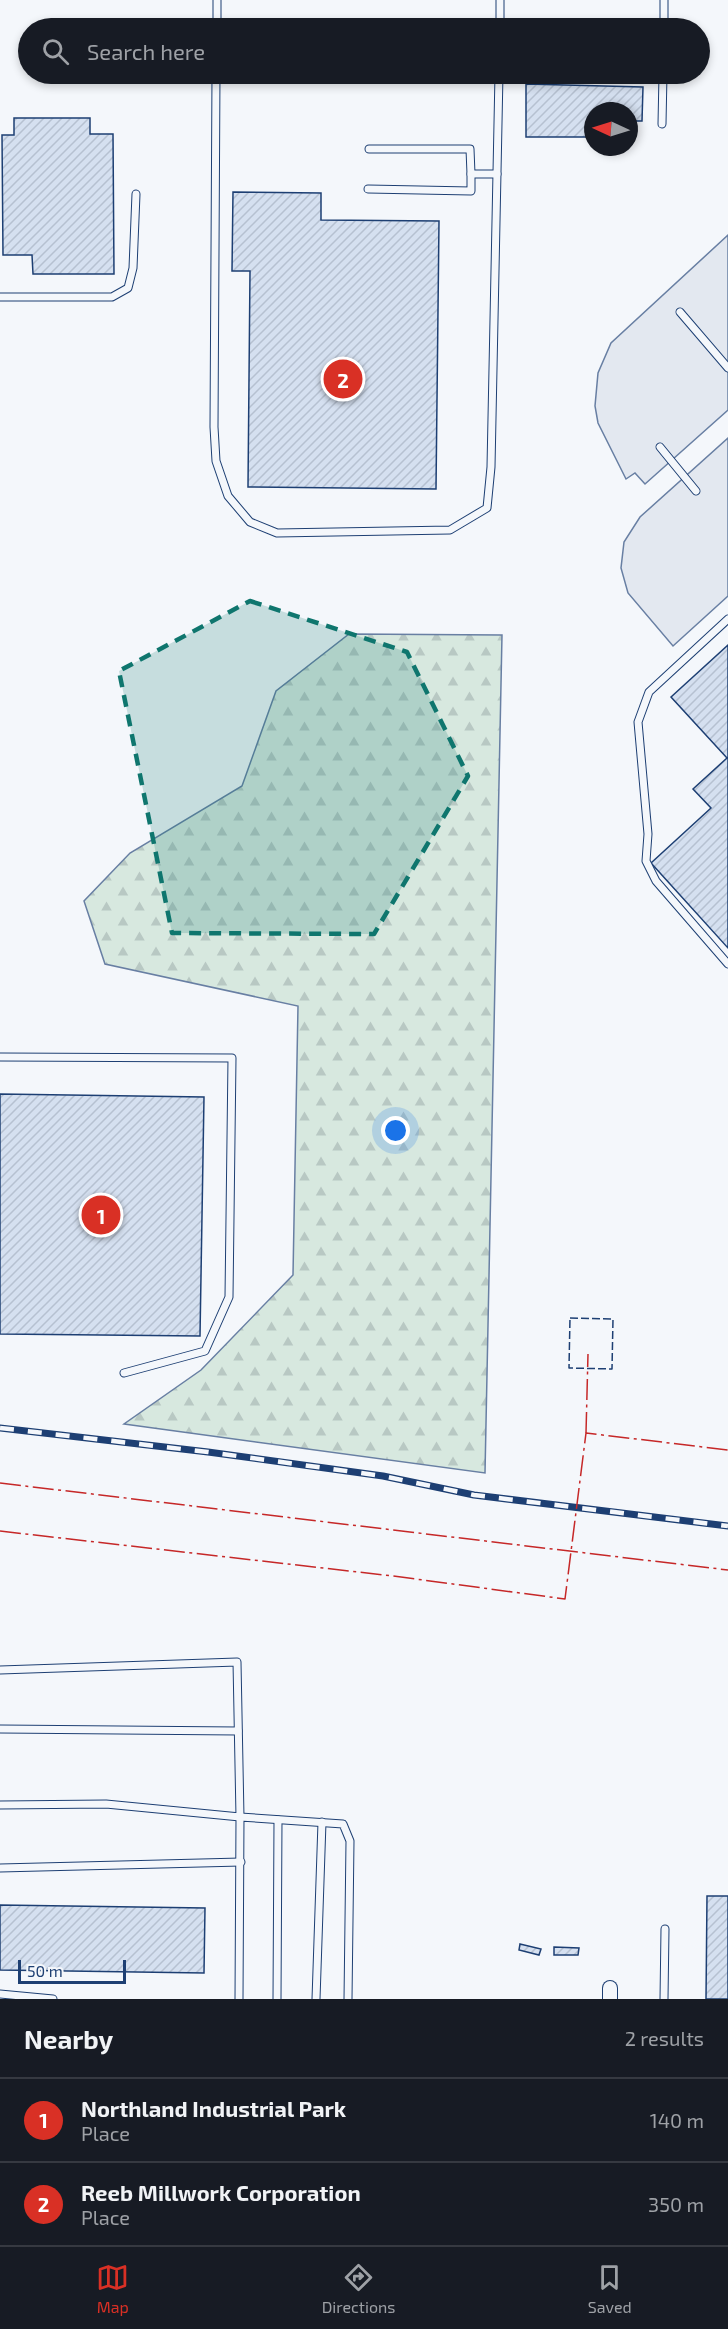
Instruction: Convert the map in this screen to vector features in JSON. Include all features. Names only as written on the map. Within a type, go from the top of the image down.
[{"type":"lane","points":[[217,0],[217,18]]},
{"type":"lane","points":[[500,0],[500,18]]},
{"type":"lane","points":[[663,18],[664,0]]},
{"type":"lane","points":[[216,84],[214,428],[216,461],[228,496],[250,522],[277,533],[450,530],[487,508],[491,467],[499,84]]},
{"type":"lane","points":[[662,124],[663,84]]},
{"type":"lane","points":[[369,149],[470,150],[471,191],[369,189]]},
{"type":"lane","points":[[471,174],[497,174]]},
{"type":"lane","points":[[0,297],[112,297],[128,288],[133,268],[136,194]]},
{"type":"lane","points":[[680,312],[728,368]]},
{"type":"lane","points":[[660,447],[696,491]]},
{"type":"lane","points":[[728,619],[649,692],[638,722],[648,834],[646,861],[656,881],[728,964]]},
{"type":"lane","points":[[0,1057],[232,1059],[229,1297],[205,1351],[124,1373]]},
{"type":"lane","points":[[0,1670],[237,1662],[241,1862],[239,1999]]},
{"type":"lane","points":[[0,1729],[238,1731]]},
{"type":"lane","points":[[0,1805],[106,1804],[343,1824],[350,1841],[348,1999]]},
{"type":"lane","points":[[276,1999],[278,1820]]},
{"type":"lane","points":[[316,1999],[321,1822]]},
{"type":"lane","points":[[0,1868],[241,1862]]},
{"type":"lane","points":[[664,1999],[665,1929]]},
{"type":"lane","points":[[0,1994],[53,1999]]},
{"type":"highlighted area","points":[[250,601],[407,652],[468,776],[374,934],[172,933],[119,671]]},
{"type":"green space","points":[[349,634],[502,635],[485,1473],[124,1424],[201,1370],[293,1275],[298,1006],[105,964],[84,901],[130,853],[242,786],[276,691]]},
{"type":"shaded area","points":[[728,235],[728,410],[645,484],[635,473],[626,479],[598,423],[595,406],[598,373],[611,343]]},
{"type":"shaded area","points":[[728,438],[728,596],[673,646],[628,593],[621,568],[624,542],[640,517]]},
{"type":"building","points":[[526,84],[643,87],[642,121],[638,121],[638,102],[584,102],[584,137],[526,137]]},
{"type":"building","points":[[14,118],[90,118],[90,134],[113,134],[114,274],[33,274],[32,255],[3,255],[2,135],[14,135]]},
{"type":"building","points":[[233,192],[321,193],[321,220],[439,221],[436,489],[248,487],[250,271],[232,271]]},
{"type":"building","points":[[728,645],[728,948],[651,863],[711,808],[693,789],[727,758],[671,697]]},
{"type":"building","points":[[0,1094],[204,1097],[200,1336],[0,1334]]},
{"type":"building","points":[[707,1896],[728,1896],[728,1999],[706,1999]]},
{"type":"building","points":[[0,1905],[205,1908],[204,1973],[0,1970]]},
{"type":"building","points":[[520,1944],[541,1949],[539,1955],[519,1950]]},
{"type":"building","points":[[554,1947],[579,1948],[578,1955],[554,1955]]},
{"type":"railway","points":[[0,1428],[208,1452],[383,1476],[474,1495],[728,1526]]},
{"type":"fence","points":[[570,1318],[613,1319],[612,1369],[569,1368],[570,1318]]},
{"type":"power","points":[[586,1433],[588,1354]]},
{"type":"power","points":[[0,1531],[393,1576],[565,1599],[586,1433],[728,1450]]},
{"type":"power","points":[[0,1483],[728,1570]]},
{"type":"place","name":"Reeb Millwork Corporation","points":[[343,379]]},
{"type":"place","name":"Northland Industrial Park","points":[[101,1215]]}]
